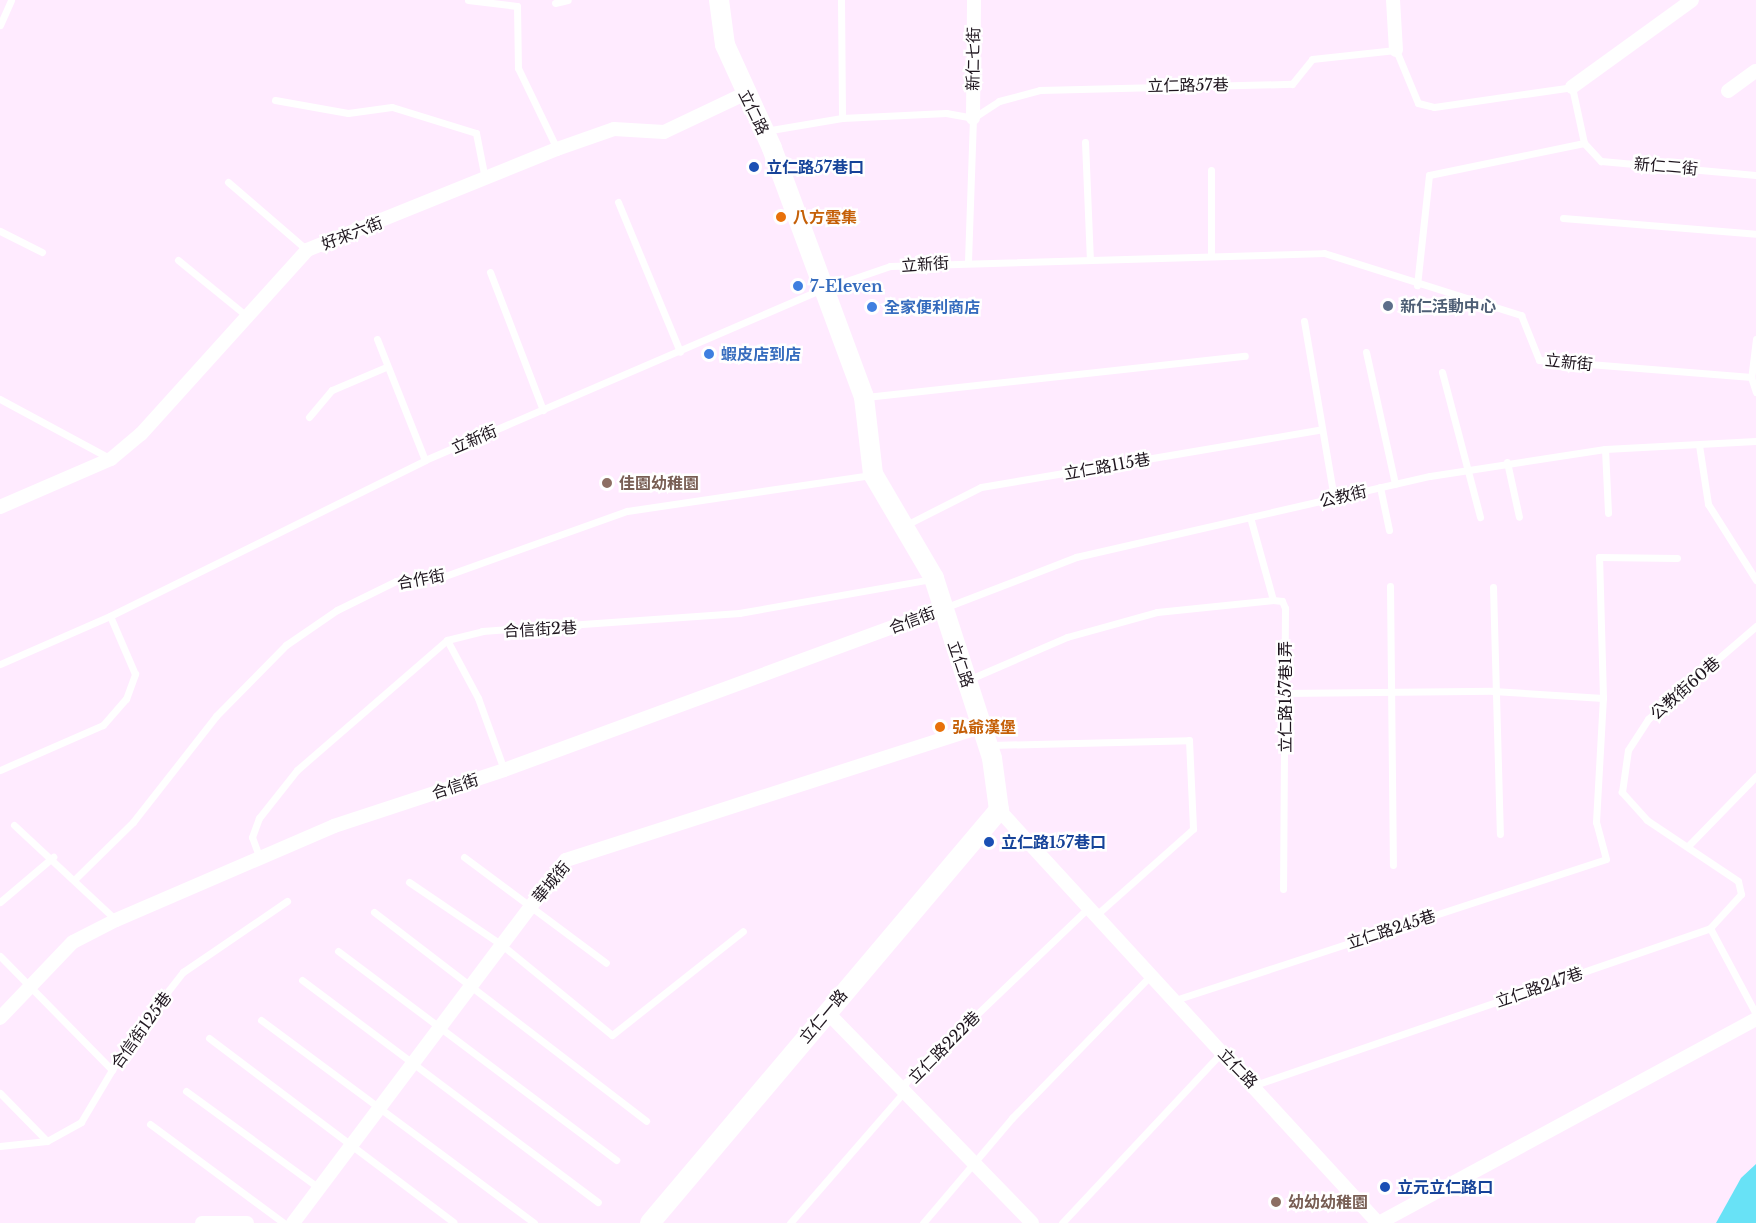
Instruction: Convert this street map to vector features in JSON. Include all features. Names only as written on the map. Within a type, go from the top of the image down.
[{"type":"street","name":"立仁路","points":[[720,0],[725,45],[744,94],[763,131],[826,288],[864,398],[873,474],[934,578],[942,609],[988,746],[999,810],[1091,913],[1152,974],[1255,1085],[1378,1223],[1756,1017]]},
{"type":"street","name":"新仁七街","points":[[973,118],[974,0]]},
{"type":"street","points":[[1393,0],[1396,50]]},
{"type":"street","points":[[1572,87],[1692,0]]},
{"type":"street","points":[[1728,91],[1756,71]]},
{"type":"street","name":"好來六街","points":[[0,507],[111,459],[141,434],[307,250],[557,149],[614,129],[664,132],[744,94]]},
{"type":"street","name":"合信街","points":[[0,1018],[73,942],[116,920],[334,826],[504,770],[942,609]]},
{"type":"street","name":"華城街","points":[[293,1223],[566,860],[982,726]]},
{"type":"street","name":"立仁一路","points":[[650,1223],[999,810]]},
{"type":"street","points":[[827,1012],[902,1094],[1032,1223]]},
{"type":"street","points":[[202,1223],[247,1223]]},
{"type":"lane","points":[[0,25],[10,0]]},
{"type":"lane","points":[[468,0],[517,6],[518,68],[557,149]]},
{"type":"lane","points":[[555,3],[568,0]]},
{"type":"lane","points":[[842,0],[842,118]]},
{"type":"lane","points":[[1396,50],[1418,103],[1434,107],[1572,87],[1584,143],[1429,175],[1417,285]]},
{"type":"lane","name":"立仁路57巷","points":[[973,118],[999,101],[1040,90],[1292,84],[1312,59],[1396,50]]},
{"type":"lane","points":[[275,100],[348,113],[392,107],[476,133],[485,179]]},
{"type":"lane","points":[[763,131],[842,118],[946,113],[973,118],[968,261]]},
{"type":"lane","points":[[1085,142],[1090,260]]},
{"type":"lane","name":"新仁二街","points":[[1584,143],[1600,160],[1756,174]]},
{"type":"lane","points":[[1211,170],[1211,255]]},
{"type":"lane","points":[[228,182],[307,250]]},
{"type":"lane","points":[[618,202],[680,352]]},
{"type":"lane","points":[[1563,218],[1756,234]]},
{"type":"lane","points":[[0,231],[42,252]]},
{"type":"lane","name":"立新街","points":[[0,664],[110,616],[425,460],[826,288],[890,266],[968,261],[1324,253],[1417,285],[1521,315],[1539,360],[1751,377]]},
{"type":"lane","points":[[178,260],[248,317]]},
{"type":"lane","points":[[490,272],[543,410]]},
{"type":"lane","points":[[1304,321],[1319,430],[1334,498]]},
{"type":"lane","points":[[377,339],[425,460]]},
{"type":"lane","points":[[1756,339],[1751,377],[1756,392]]},
{"type":"lane","points":[[1366,352],[1395,484]]},
{"type":"lane","points":[[864,398],[1245,356]]},
{"type":"lane","points":[[309,417],[332,390],[387,367]]},
{"type":"lane","points":[[1442,372],[1464,470],[1480,517]]},
{"type":"lane","points":[[0,399],[111,459]]},
{"type":"lane","name":"立仁路115巷","points":[[902,526],[981,487],[1319,430]]},
{"type":"lane","name":"公教街","points":[[942,609],[1076,556],[1380,487],[1507,462],[1605,449],[1756,441]]},
{"type":"lane","points":[[1699,445],[1708,504],[1756,580]]},
{"type":"lane","points":[[1605,449],[1608,513]]},
{"type":"lane","points":[[1507,462],[1520,517]]},
{"type":"lane","name":"合作街","points":[[76,878],[133,822],[216,716],[286,645],[337,610],[396,581],[445,576],[627,511],[873,474]]},
{"type":"lane","points":[[1380,487],[1389,530]]},
{"type":"lane","name":"立仁路157巷1弄","points":[[1250,517],[1273,600],[1285,608],[1283,889]]},
{"type":"lane","points":[[1285,693],[1493,691],[1603,698],[1599,557],[1677,558]]},
{"type":"lane","name":"合信街2巷","points":[[260,859],[252,837],[260,818],[297,770],[447,640],[482,631],[740,613],[934,578]]},
{"type":"lane","points":[[1390,586],[1389,692],[1393,865]]},
{"type":"lane","points":[[1493,587],[1493,691],[1500,834]]},
{"type":"lane","points":[[967,680],[1066,637],[1157,612],[1273,600]]},
{"type":"lane","points":[[0,770],[103,724],[126,699],[135,674],[110,616]]},
{"type":"lane","name":"公教街60巷","points":[[1689,845],[1647,820],[1622,792],[1628,750],[1648,719],[1756,626]]},
{"type":"lane","points":[[447,640],[478,698],[504,770]]},
{"type":"lane","name":"立仁路245巷","points":[[1175,1000],[1606,859],[1596,822],[1603,698]]},
{"type":"lane","name":"立仁路222巷","points":[[790,1223],[902,1094],[920,1068],[1091,913],[1193,829],[1189,740],[988,746]]},
{"type":"lane","points":[[1689,845],[1756,776]]},
{"type":"lane","points":[[14,825],[76,878],[116,920]]},
{"type":"lane","name":"立仁路247巷","points":[[1255,1085],[1710,928],[1741,894],[1738,881],[1689,845]]},
{"type":"lane","points":[[0,902],[53,857]]},
{"type":"lane","points":[[464,857],[606,963]]},
{"type":"lane","points":[[408,882],[502,945],[612,1035],[743,931]]},
{"type":"lane","name":"合信街125巷","points":[[0,1146],[47,1141],[81,1122],[112,1070],[183,972],[287,901]]},
{"type":"lane","points":[[374,912],[646,1121]]},
{"type":"lane","points":[[1710,928],[1756,1017]]},
{"type":"lane","points":[[338,951],[616,1160]]},
{"type":"lane","points":[[0,956],[112,1070]]},
{"type":"lane","points":[[923,1223],[972,1164],[1152,974]]},
{"type":"lane","points":[[302,980],[598,1202]]},
{"type":"lane","points":[[261,1020],[534,1223]]},
{"type":"lane","points":[[208,1038],[453,1222]]},
{"type":"lane","points":[[1062,1223],[1222,1052]]},
{"type":"lane","points":[[186,1091],[319,1188]]},
{"type":"lane","points":[[0,1093],[47,1141]]},
{"type":"lane","points":[[150,1124],[284,1223]]},
{"type":"water","points":[[1756,1164],[1756,1223],[1716,1223],[1741,1178]]},
{"type":"place","name":"立仁路57巷口","points":[[754,167]]},
{"type":"place","name":"八方雲集","points":[[781,217]]},
{"type":"place","name":"7-Eleven","points":[[798,286]]},
{"type":"place","name":"新仁活動中心","points":[[1388,306]]},
{"type":"place","name":"全家便利商店","points":[[872,307]]},
{"type":"place","name":"蝦皮店到店","points":[[709,354]]},
{"type":"place","name":"佳園幼稚園","points":[[607,483]]},
{"type":"place","name":"弘爺漢堡","points":[[940,727]]},
{"type":"place","name":"立仁路157巷口","points":[[989,842]]},
{"type":"place","name":"立元立仁路口","points":[[1385,1187]]},
{"type":"place","name":"幼幼幼稚園","points":[[1276,1202]]}]
